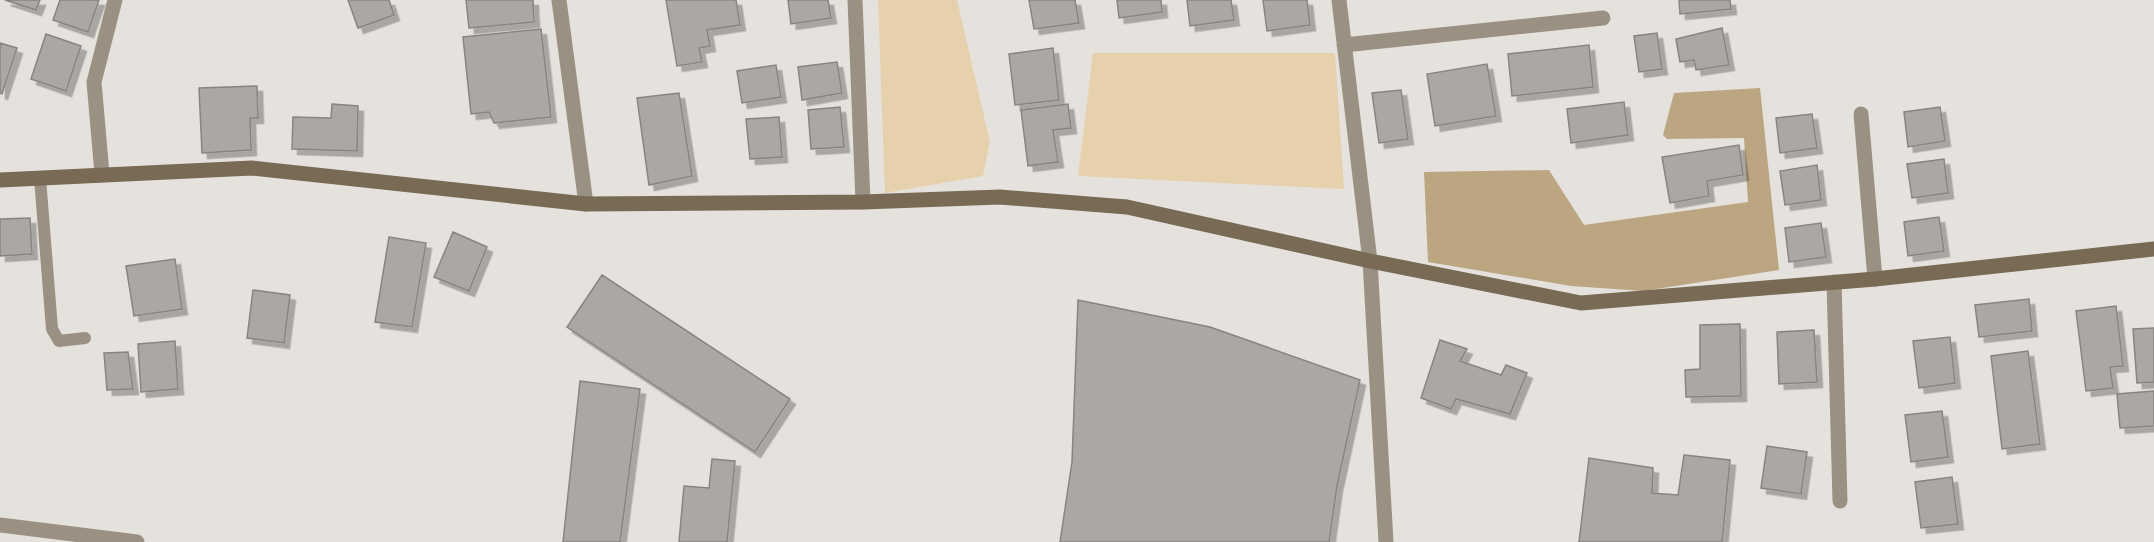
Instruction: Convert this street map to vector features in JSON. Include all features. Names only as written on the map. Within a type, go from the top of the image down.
[{"type":"street","points":[[102,174],[94,82],[115,0]]},
{"type":"street","points":[[559,0],[586,204]]},
{"type":"street","points":[[855,0],[863,202]]},
{"type":"street","points":[[1339,0],[1370,261],[1386,542]]},
{"type":"street","points":[[1344,45],[1603,18]]},
{"type":"street","points":[[1861,114],[1875,279]]},
{"type":"street","points":[[0,180],[252,168],[586,204],[863,202],[1000,197],[1126,207],[1370,261],[1581,303],[1875,279],[2154,249]]},
{"type":"street","points":[[1834,282],[1840,501]]},
{"type":"street","points":[[0,525],[137,542]]},
{"type":"lane","points":[[40,178],[52,329],[59,341],[85,338]]},
{"type":"shaded area","points":[[878,0],[957,0],[990,142],[983,176],[885,193]]},
{"type":"shaded area","points":[[1093,53],[1335,53],[1344,189],[1078,176]]},
{"type":"shaded area","points":[[1760,88],[1779,270],[1643,291],[1571,286],[1428,262],[1424,172],[1549,170],[1584,225],[1748,202],[1744,138],[1667,139],[1663,135],[1674,93]]},
{"type":"building","points":[[5,0],[40,0],[36,10]]},
{"type":"building","points":[[60,0],[99,0],[88,32],[53,20]]},
{"type":"building","points":[[348,0],[389,0],[394,15],[358,28]]},
{"type":"building","points":[[466,0],[533,0],[534,22],[469,28]]},
{"type":"building","points":[[666,0],[736,0],[740,25],[707,30],[710,46],[699,48],[702,62],[677,66]]},
{"type":"building","points":[[788,0],[828,0],[831,18],[791,24]]},
{"type":"building","points":[[1029,0],[1075,0],[1079,23],[1034,29]]},
{"type":"building","points":[[1117,0],[1161,0],[1162,12],[1119,18]]},
{"type":"building","points":[[1187,0],[1231,0],[1234,20],[1190,26]]},
{"type":"building","points":[[1263,0],[1307,0],[1310,25],[1267,31]]},
{"type":"building","points":[[1679,0],[1730,0],[1731,9],[1680,14]]},
{"type":"building","points":[[1722,28],[1729,65],[1696,70],[1694,60],[1680,62],[1676,39]]},
{"type":"building","points":[[541,29],[551,117],[494,123],[489,112],[471,114],[463,37]]},
{"type":"building","points":[[1657,33],[1662,69],[1639,72],[1634,36]]},
{"type":"building","points":[[46,34],[81,46],[66,91],[31,79]]},
{"type":"building","points":[[0,43],[17,48],[2,94],[0,93]]},
{"type":"building","points":[[1589,45],[1593,87],[1512,96],[1508,54]]},
{"type":"building","points":[[1053,48],[1059,100],[1015,105],[1009,54]]},
{"type":"building","points":[[837,62],[842,93],[802,100],[798,67]]},
{"type":"building","points":[[1487,64],[1496,116],[1435,126],[1427,74]]},
{"type":"building","points":[[776,65],[781,97],[742,103],[737,71]]},
{"type":"building","points":[[257,86],[258,118],[250,118],[251,150],[202,153],[199,88]]},
{"type":"building","points":[[1401,90],[1408,139],[1379,143],[1372,93]]},
{"type":"building","points":[[679,93],[692,176],[649,185],[637,98]]},
{"type":"building","points":[[1624,102],[1628,135],[1571,143],[1567,109]]},
{"type":"building","points":[[332,104],[358,106],[357,151],[292,149],[293,117],[331,118]]},
{"type":"building","points":[[1068,104],[1071,128],[1053,130],[1058,162],[1028,166],[1021,110]]},
{"type":"building","points":[[840,107],[844,147],[811,149],[808,110]]},
{"type":"building","points":[[1940,107],[1945,141],[1908,147],[1904,112]]},
{"type":"building","points":[[1812,114],[1817,148],[1780,153],[1776,118]]},
{"type":"building","points":[[779,117],[782,157],[750,159],[746,119]]},
{"type":"building","points":[[1739,145],[1743,175],[1707,181],[1709,196],[1670,203],[1662,157]]},
{"type":"building","points":[[1944,159],[1948,193],[1912,198],[1907,164]]},
{"type":"building","points":[[1817,165],[1821,200],[1785,205],[1780,171]]},
{"type":"building","points":[[1939,217],[1944,251],[1908,256],[1904,222]]},
{"type":"building","points":[[30,218],[32,254],[0,256],[0,219]]},
{"type":"building","points":[[1821,223],[1826,257],[1789,262],[1785,228]]},
{"type":"building","points":[[453,232],[487,247],[469,291],[434,277]]},
{"type":"building","points":[[389,237],[426,243],[412,327],[375,322]]},
{"type":"building","points":[[175,259],[182,309],[134,316],[126,266]]},
{"type":"building","points":[[602,275],[790,399],[755,452],[567,327]]},
{"type":"building","points":[[253,290],[290,295],[284,343],[247,338]]},
{"type":"building","points":[[2029,299],[2032,331],[1979,337],[1975,305]]},
{"type":"building","points":[[1078,300],[1210,327],[1360,380],[1337,486],[1329,542],[1060,542],[1072,462]]},
{"type":"building","points":[[2116,306],[2123,366],[2110,367],[2113,388],[2086,391],[2076,311]]},
{"type":"building","points":[[1740,324],[1741,396],[1686,397],[1685,370],[1700,369],[1700,325]]},
{"type":"building","points":[[2154,328],[2154,382],[2137,383],[2133,329]]},
{"type":"building","points":[[1814,330],[1817,382],[1779,384],[1777,332]]},
{"type":"building","points":[[1950,337],[1955,383],[1919,388],[1913,341]]},
{"type":"building","points":[[1440,340],[1467,349],[1460,361],[1501,375],[1506,365],[1527,373],[1510,414],[1456,399],[1451,409],[1421,398]]},
{"type":"building","points":[[175,341],[178,389],[141,392],[138,344]]},
{"type":"building","points":[[2028,351],[2040,444],[2002,449],[1991,356]]},
{"type":"building","points":[[128,352],[133,389],[107,390],[104,353]]},
{"type":"building","points":[[580,381],[640,389],[620,542],[563,542]]},
{"type":"building","points":[[2154,391],[2154,426],[2120,428],[2117,394]]},
{"type":"building","points":[[1942,411],[1948,457],[1911,462],[1905,415]]},
{"type":"building","points":[[1767,446],[1807,452],[1801,494],[1761,488]]},
{"type":"building","points":[[1684,455],[1730,460],[1722,542],[1579,542],[1589,458],[1653,468],[1652,493],[1678,495]]},
{"type":"building","points":[[712,459],[735,461],[727,542],[679,542],[684,486],[709,488]]},
{"type":"building","points":[[1952,477],[1958,524],[1921,528],[1915,482]]}]
